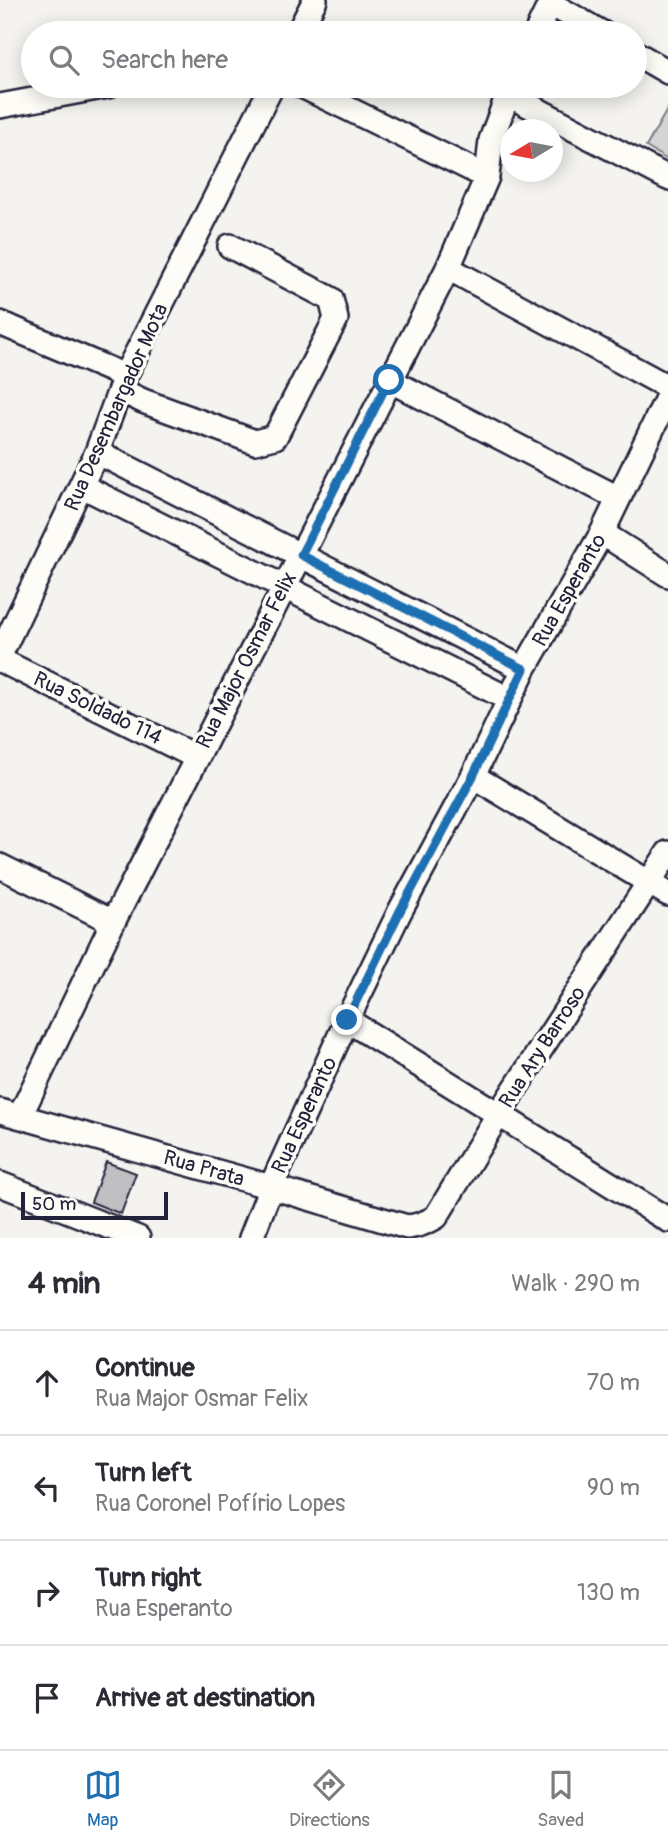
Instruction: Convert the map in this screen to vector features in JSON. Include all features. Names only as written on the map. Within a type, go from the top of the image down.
[{"type":"street","points":[[305,21],[315,0]]},
{"type":"street","points":[[542,21],[552,2],[582,21]]},
{"type":"street","points":[[647,59],[668,72]]},
{"type":"street","points":[[0,106],[43,98]]},
{"type":"street","name":"Rua Desembargador Mota","points":[[0,658],[82,486],[122,383],[266,98]]},
{"type":"street","points":[[326,98],[487,177]]},
{"type":"street","name":"Rua Major Osmar Felix","points":[[10,1113],[113,922],[448,268],[487,177],[491,139],[506,98]]},
{"type":"street","points":[[523,98],[668,178]]},
{"type":"street","points":[[0,323],[122,383],[143,401],[255,442],[275,436],[336,319],[331,299],[230,246]]},
{"type":"street","points":[[448,268],[668,387]]},
{"type":"street","points":[[389,380],[618,498]]},
{"type":"street","name":"Rua Esperanto","points":[[251,1238],[271,1187],[347,1020],[400,911],[473,776],[524,669],[602,533],[668,396]]},
{"type":"street","points":[[97,452],[524,669]]},
{"type":"street","points":[[82,486],[509,699]]},
{"type":"street","points":[[602,533],[668,575]]},
{"type":"street","name":"Rua Soldado 114","points":[[0,658],[196,757]]},
{"type":"street","points":[[473,776],[659,889]]},
{"type":"street","name":"Rua Ary Barroso","points":[[407,1227],[417,1226],[436,1217],[498,1115],[659,889],[668,853]]},
{"type":"street","points":[[0,866],[113,922]]},
{"type":"street","points":[[347,1020],[668,1220]]},
{"type":"street","name":"Rua Prata","points":[[10,1113],[407,1227]]},
{"type":"street","points":[[0,1184],[138,1238]]},
{"type":"shaded area","points":[[668,108],[668,160],[646,147]]},
{"type":"building","points":[[106,1162],[136,1173],[121,1214],[91,1202]]},
{"type":"route","points":[[347,1020],[400,911],[473,776],[524,669],[301,555],[389,380]]}]
